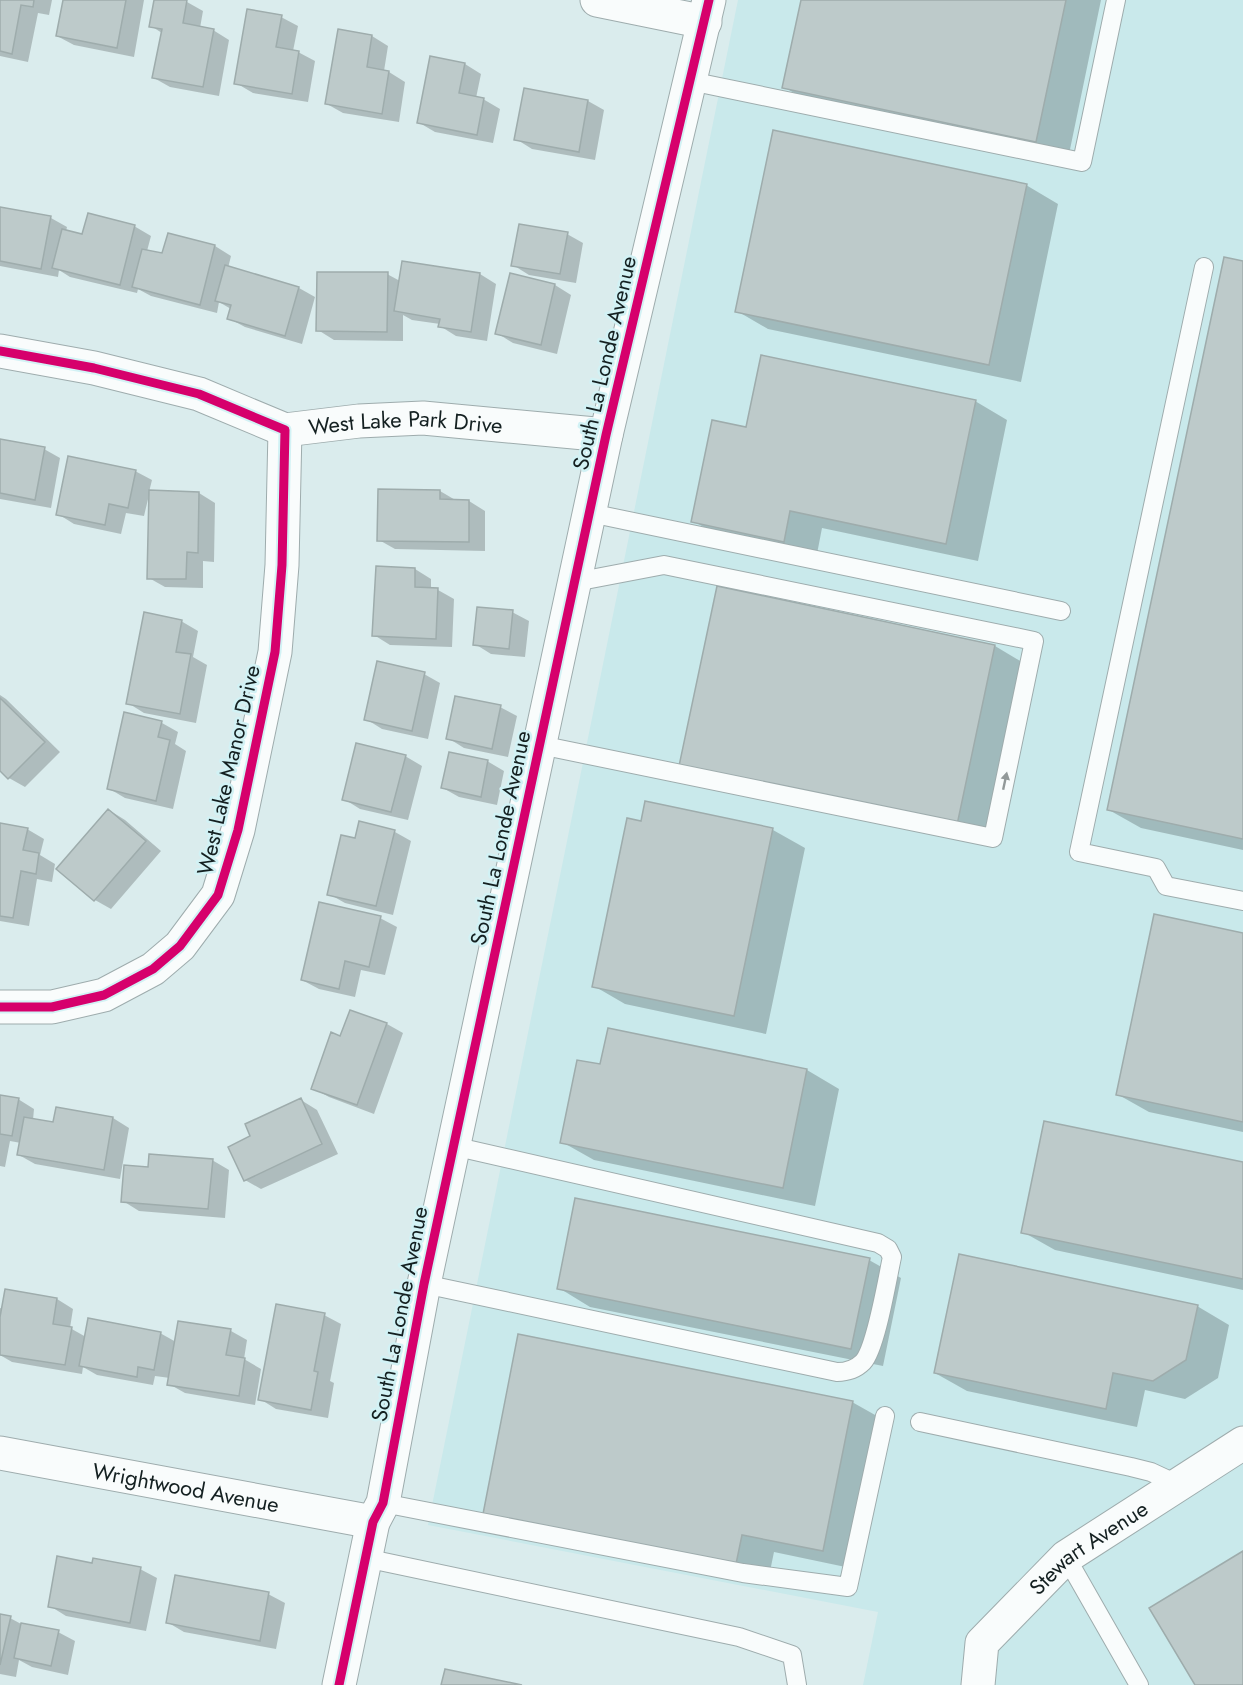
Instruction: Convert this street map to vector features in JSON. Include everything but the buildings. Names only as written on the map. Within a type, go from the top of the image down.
[{"type":"street","points":[[597,0],[707,11]]},
{"type":"street","name":"South La Londe Avenue","points":[[339,1685],[365,1558],[378,1512],[453,1146],[606,435],[707,11]]},
{"type":"street","name":"West Lake Park Drive","points":[[0,351],[94,368],[199,394],[285,430],[359,421],[423,418],[606,435]]},
{"type":"street","name":"West Lake Manor Drive","points":[[0,1007],[52,1007],[104,995],[153,969],[180,946],[218,895],[238,830],[275,652],[282,565],[285,430]]},
{"type":"street","name":"Stewart Avenue","points":[[978,1685],[982,1643],[1066,1557],[1243,1443]]},
{"type":"street","name":"Wrightwood Avenue","points":[[0,1453],[378,1512]]},
{"type":"lane","points":[[690,81],[1082,162],[1116,0]]},
{"type":"lane","points":[[1204,267],[1079,852],[1156,868],[1166,886],[1243,901]]},
{"type":"lane","points":[[590,513],[1061,611]]},
{"type":"lane","points":[[540,745],[993,838],[1034,641],[664,565],[575,582]]},
{"type":"lane","points":[[424,1284],[837,1372],[848,1372],[862,1363],[871,1349],[892,1257],[888,1249],[878,1243],[453,1146]]},
{"type":"lane","points":[[378,1512],[743,1573],[848,1587],[885,1416]]},
{"type":"lane","points":[[920,1422],[1131,1467],[1151,1472],[1179,1485]]},
{"type":"lane","points":[[1066,1557],[1139,1685]]},
{"type":"lane","points":[[365,1558],[739,1637],[792,1655],[797,1685]]},
{"type":"shaded area","points":[[738,0],[1243,0],[1243,1685],[863,1685],[878,1612],[428,1525]]},
{"type":"cycle path","points":[[339,1685],[373,1522],[383,1503],[424,1284],[606,435],[709,0]]},
{"type":"cycle path","points":[[0,351],[94,368],[199,394],[285,430],[282,565],[275,652],[238,830],[218,895],[180,946],[153,969],[104,995],[52,1007],[0,1007]]}]
